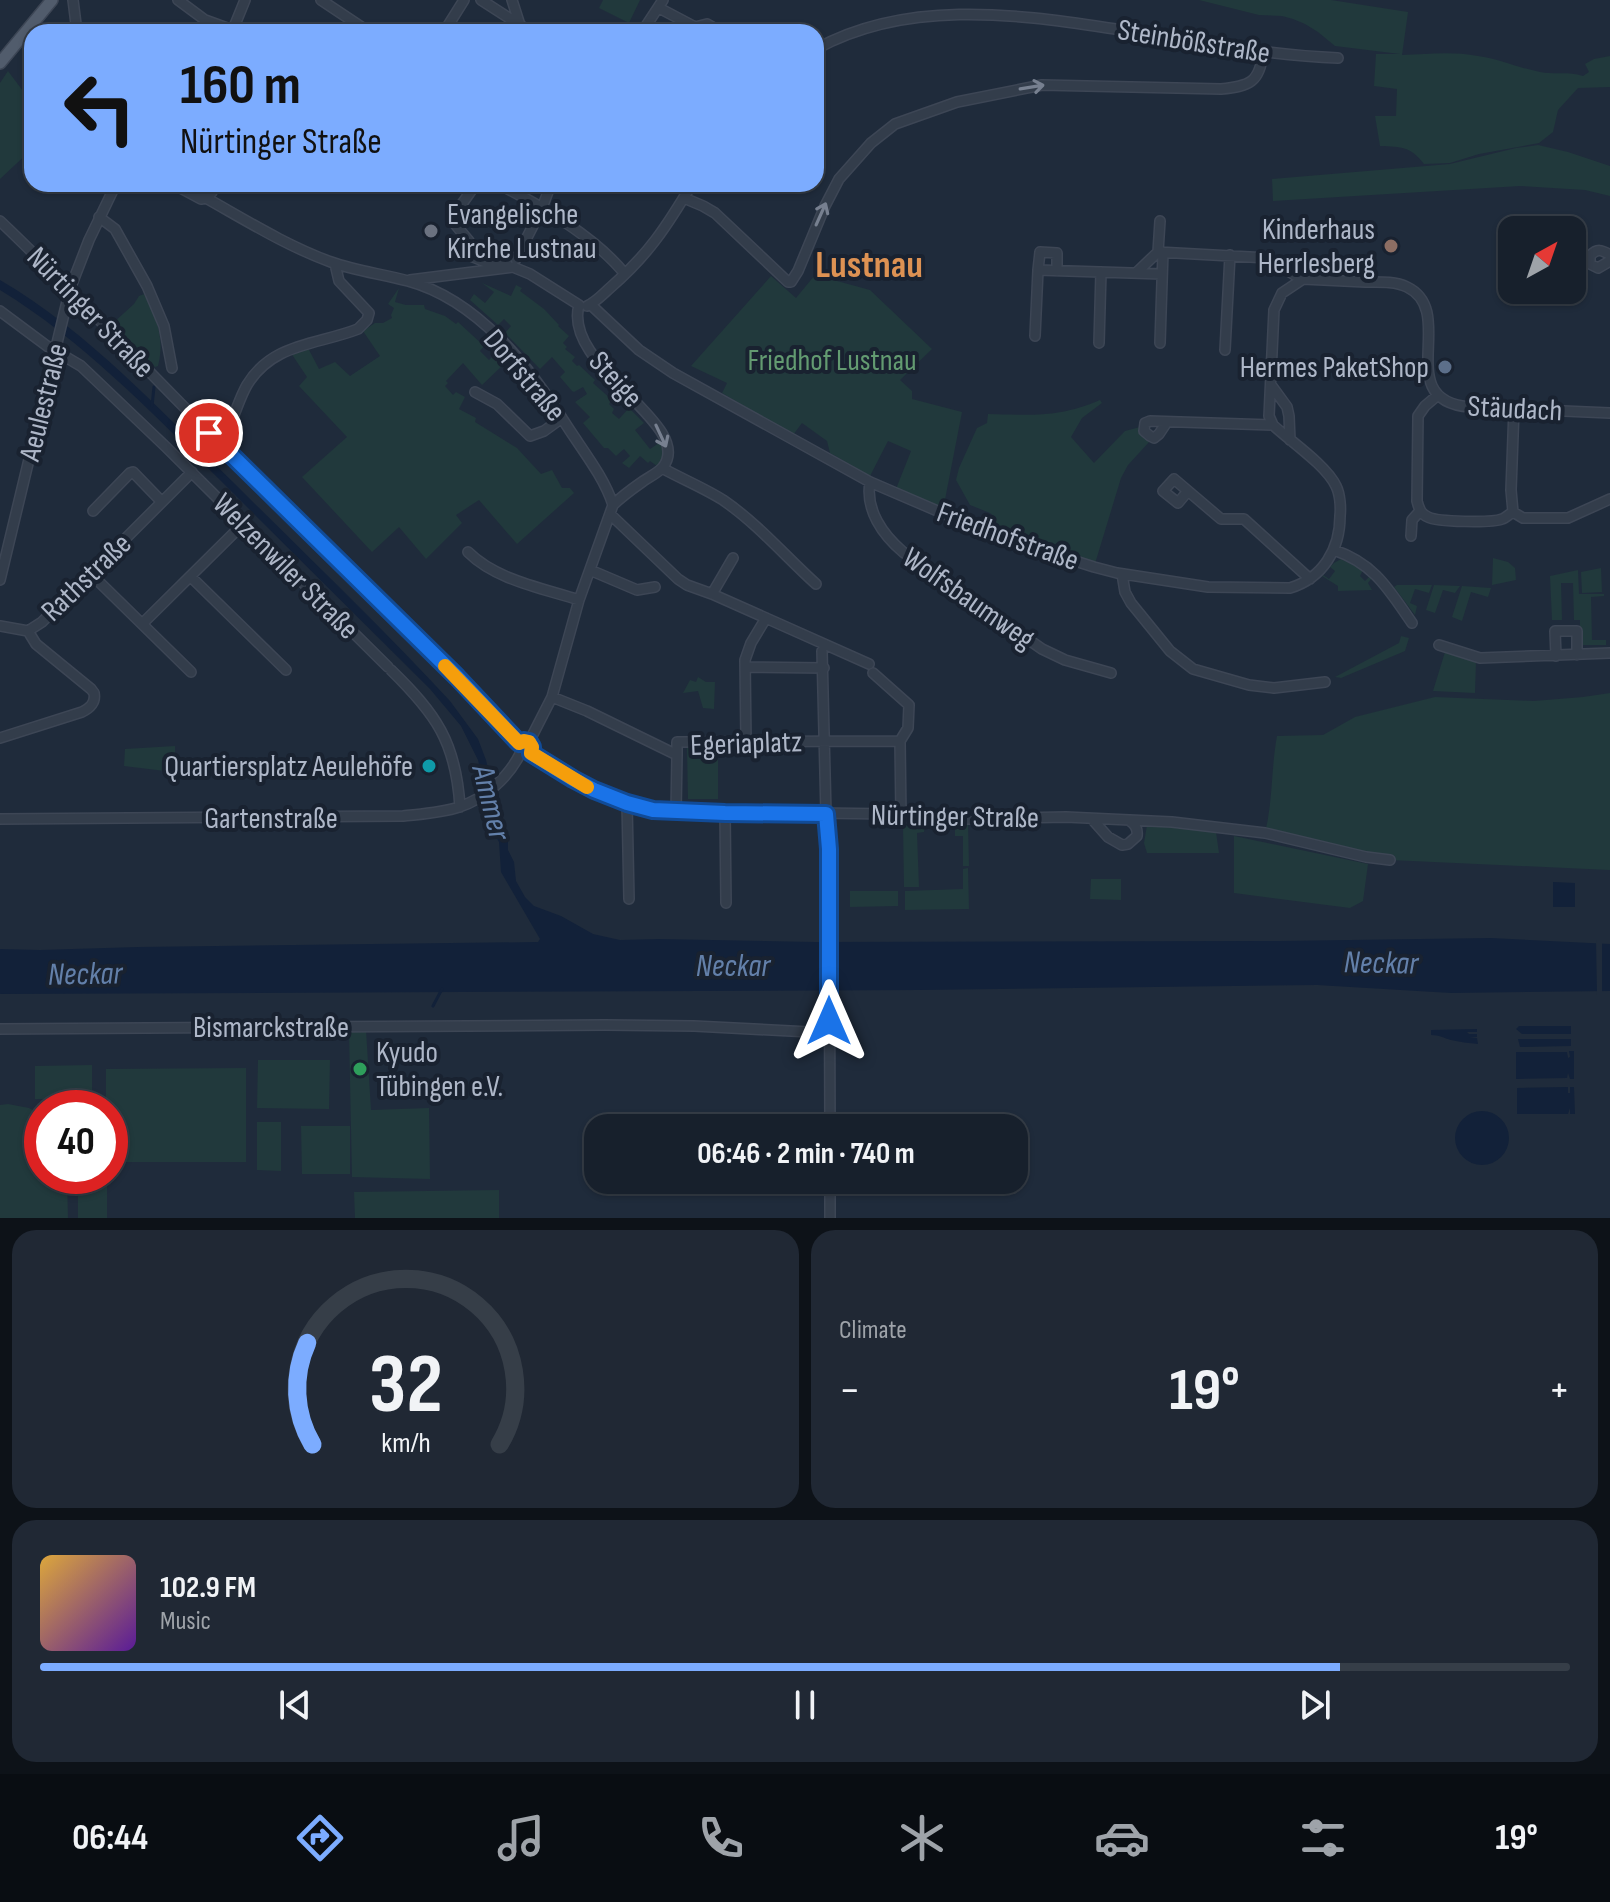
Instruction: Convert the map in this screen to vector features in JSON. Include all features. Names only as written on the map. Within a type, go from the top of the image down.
[{"type":"main road","points":[[32,24],[52,0]]},
{"type":"main road","points":[[0,63],[24,34]]},
{"type":"street","points":[[73,0],[76,24]]},
{"type":"street","points":[[178,0],[216,24]]},
{"type":"street","points":[[236,24],[245,0]]},
{"type":"street","points":[[321,0],[357,24]]},
{"type":"street","points":[[449,24],[464,0]]},
{"type":"street","points":[[481,0],[516,24]]},
{"type":"street","points":[[512,0],[521,24]]},
{"type":"street","points":[[647,24],[661,4],[691,24]]},
{"type":"street","name":"Steinbößstraße","points":[[824,45],[875,24],[922,16],[1010,14],[1263,52],[1338,58]]},
{"type":"street","points":[[684,198],[715,213],[788,282],[798,271],[839,179],[871,143],[895,124],[957,102],[1042,85],[1221,89],[1244,86],[1256,78],[1263,52]]},
{"type":"street","name":"Aeulestraße","points":[[0,580],[70,289],[112,192]]},
{"type":"street","name":"Dorfstraße","points":[[188,192],[201,199],[206,198],[287,244],[335,264],[407,280],[447,297],[471,313],[542,387],[608,492],[611,509],[678,579],[871,668],[909,705],[908,728],[900,741]]},
{"type":"street","points":[[206,198],[212,192]]},
{"type":"street","points":[[470,192],[459,208],[454,223],[469,241],[466,252],[488,263],[505,260],[508,267]]},
{"type":"street","points":[[513,192],[542,208],[607,256],[625,274]]},
{"type":"street","points":[[516,259],[548,192]]},
{"type":"street","points":[[407,280],[517,268],[579,305],[591,305],[658,239],[687,192]]},
{"type":"street","points":[[99,217],[115,229],[147,286],[164,326],[172,368]]},
{"type":"street","name":"Nürtinger Straße","points":[[0,221],[525,748],[585,786],[627,803],[676,812],[892,814],[916,820],[1010,817],[1172,822],[1265,833],[1390,860]]},
{"type":"street","points":[[1160,221],[1160,343]]},
{"type":"street","points":[[1035,336],[1040,252],[1057,253],[1057,271]]},
{"type":"street","points":[[1137,272],[1160,252]]},
{"type":"street","name":"Stäudach","points":[[1160,252],[1268,258],[1303,279],[1396,283],[1412,289],[1426,307],[1429,323],[1428,374],[1438,395],[1451,404],[1610,413]]},
{"type":"street","points":[[1225,350],[1230,255]]},
{"type":"street","points":[[218,441],[230,426],[246,387],[265,363],[278,354],[358,329],[367,320],[369,313],[339,281],[335,264]]},
{"type":"street","points":[[1038,270],[1162,274]]},
{"type":"street","points":[[1099,343],[1101,272]]},
{"type":"street","points":[[1188,491],[1221,519],[1244,519],[1310,579],[1319,572],[1334,550],[1340,528],[1341,505],[1337,487],[1326,472],[1273,425],[1269,416],[1272,321],[1276,305],[1286,290],[1303,279]]},
{"type":"street","name":"Steige","points":[[579,305],[578,323],[586,347],[663,436],[667,450],[662,468]]},
{"type":"street","name":"Friedhofstraße","points":[[591,305],[633,345],[661,366],[870,482],[1008,541],[1122,574],[1208,587],[1290,588],[1310,579]]},
{"type":"street","name":"Welzenwiler Straße","points":[[0,311],[81,366],[421,700],[445,737],[457,777],[460,807]]},
{"type":"street","points":[[1270,382],[1289,416],[1290,440]]},
{"type":"street","points":[[475,392],[497,404],[530,436],[544,431],[562,418]]},
{"type":"street","points":[[1438,395],[1418,416],[1417,501],[1420,511],[1427,517],[1440,520],[1502,519],[1513,512]]},
{"type":"street","points":[[1270,406],[1278,401],[1283,402]]},
{"type":"street","points":[[1513,512],[1514,409]]},
{"type":"street","points":[[1167,422],[1273,425]]},
{"type":"street","points":[[525,748],[552,697],[579,600],[611,509],[621,497],[662,468],[738,511],[816,584]]},
{"type":"street","name":"Rathstraße","points":[[93,511],[133,472],[162,502]]},
{"type":"street","name":"Rathstraße","points":[[0,626],[28,631],[42,622],[192,472]]},
{"type":"street","name":"Wolfsbaumweg","points":[[870,482],[870,499],[876,520],[885,535],[903,552],[1042,649],[1065,660],[1111,673]]},
{"type":"street","points":[[1513,512],[1523,518],[1568,518],[1610,499]]},
{"type":"street","points":[[1411,536],[1412,520],[1420,511]]},
{"type":"street","points":[[142,624],[244,523]]},
{"type":"street","points":[[1334,550],[1373,571],[1412,623]]},
{"type":"street","points":[[468,552],[481,564],[500,573],[579,600]]},
{"type":"street","points":[[712,594],[733,558]]},
{"type":"street","points":[[590,570],[637,590],[655,587]]},
{"type":"street","points":[[91,574],[191,672]]},
{"type":"street","points":[[1122,574],[1122,585],[1131,603],[1170,651],[1193,669],[1249,685],[1274,688],[1325,682]]},
{"type":"street","points":[[191,577],[286,670]]},
{"type":"street","points":[[746,741],[747,652],[766,618]]},
{"type":"street","points":[[0,738],[82,712],[91,707],[95,697],[91,689],[36,644],[28,631]]},
{"type":"street","points":[[1556,656],[1555,631],[1577,631],[1577,655]]},
{"type":"street","points":[[1439,645],[1480,658],[1610,653]]},
{"type":"street","points":[[822,651],[829,833],[830,1114]]},
{"type":"street","points":[[745,667],[824,668]]},
{"type":"street","name":"Egeriaplatz","points":[[552,697],[677,755]]},
{"type":"street","points":[[900,741],[901,816]]},
{"type":"street","name":"Egeriaplatz","points":[[676,812],[677,742],[900,741]]},
{"type":"street","name":"Gartenstraße","points":[[0,819],[403,816],[460,807],[476,799],[489,791],[525,748]]},
{"type":"street","points":[[627,803],[629,899]]},
{"type":"street","points":[[725,813],[726,903]]},
{"type":"street","points":[[1092,819],[1108,837],[1122,845],[1137,836],[1138,830],[1129,820]]},
{"type":"street","name":"Bismarckstraße","points":[[0,1029],[621,1025],[829,1033]]},
{"type":"street","points":[[830,1194],[830,1218]]},
{"type":"green space","points":[[603,0],[640,0],[629,23],[599,8]]},
{"type":"green space","points":[[1199,0],[1331,0],[1408,12],[1402,55],[1468,54],[1540,72],[1583,76],[1589,72],[1585,64],[1610,56],[1610,87],[1578,88],[1558,110],[1553,132],[1539,143],[1479,154],[1450,163],[1424,164],[1405,149],[1380,146],[1375,116],[1396,116],[1397,89],[1374,86],[1376,54],[1400,54],[1335,46],[1318,32],[1293,19],[1259,15]]},
{"type":"green space","points":[[8,71],[24,92],[24,156],[0,179],[0,83]]},
{"type":"green space","points":[[1538,145],[1610,166],[1610,196],[1585,190],[1520,186],[1273,201],[1272,179],[1450,164]]},
{"type":"green space","name":"Friedhof Lustnau","points":[[815,275],[870,290],[932,349],[900,380],[912,391],[912,399],[962,412],[943,510],[896,489],[911,451],[888,441],[870,476],[830,453],[827,441],[802,423],[793,435],[722,393],[727,383],[691,366],[771,276],[796,298]]},
{"type":"green space","points":[[482,283],[511,296],[516,285],[544,309],[569,336],[563,343],[575,357],[572,361],[595,380],[593,383],[612,400],[609,404],[614,409],[612,413],[619,419],[629,408],[644,423],[635,430],[650,449],[659,443],[663,454],[657,466],[640,456],[629,468],[622,463],[630,456],[624,449],[616,456],[604,448],[583,423],[590,417],[575,402],[587,394],[583,387],[572,391],[560,377],[565,372],[552,357],[540,369],[505,333],[511,326],[504,319],[498,325],[470,300],[474,294],[485,303],[494,292]]},
{"type":"green space","points":[[399,288],[395,302],[424,305],[425,309],[445,316],[456,324],[458,322],[484,346],[480,351],[489,360],[493,356],[503,365],[482,385],[463,363],[445,386],[453,395],[456,392],[465,397],[459,409],[517,448],[541,474],[552,470],[562,488],[570,488],[574,493],[517,544],[479,500],[456,515],[462,523],[426,559],[399,527],[372,552],[302,477],[347,437],[299,386],[307,377],[291,353],[308,348],[319,369],[335,362],[350,376],[380,356],[363,331],[392,318],[394,308],[388,304]]},
{"type":"green space","points":[[144,294],[160,338],[160,356],[155,367],[113,323]]},
{"type":"green space","points":[[1100,400],[1102,403],[1082,418],[1071,437],[1094,463],[1125,431],[1144,426],[1150,441],[1128,465],[1121,478],[1094,567],[991,534],[995,517],[970,505],[956,480],[977,428],[987,423],[988,414],[1058,413]]},
{"type":"green space","points":[[1493,558],[1508,562],[1515,568],[1516,580],[1492,585]]},
{"type":"green space","points":[[1341,559],[1363,570],[1360,576],[1365,581],[1370,576],[1372,578],[1368,583],[1372,590],[1338,591],[1338,586],[1322,576],[1329,579],[1335,571],[1330,567]]},
{"type":"green space","points":[[1601,568],[1602,592],[1582,593],[1581,572]]},
{"type":"green space","points":[[1578,570],[1579,594],[1604,594],[1591,597],[1592,640],[1606,640],[1606,645],[1580,645],[1580,620],[1574,620],[1573,583],[1561,583],[1562,620],[1552,620],[1550,576]]},
{"type":"green space","points":[[1432,585],[1429,593],[1415,589],[1410,603],[1417,606],[1415,615],[1394,587]]},
{"type":"green space","points":[[1434,585],[1460,586],[1455,593],[1443,590],[1435,613],[1426,610]]},
{"type":"green space","points":[[1462,586],[1491,588],[1488,597],[1471,592],[1462,621],[1452,617]]},
{"type":"green space","points":[[1401,636],[1409,638],[1405,651],[1341,678],[1335,677],[1399,643]]},
{"type":"green space","points":[[1445,652],[1476,661],[1475,693],[1433,691]]},
{"type":"green space","points":[[698,677],[706,682],[715,682],[714,709],[703,708],[698,691],[683,693],[690,680],[696,682]]},
{"type":"green space","points":[[1610,693],[1610,870],[1390,860],[1265,833],[1277,736],[1323,735],[1355,717],[1435,697],[1534,701]]},
{"type":"green space","points":[[175,746],[175,754],[167,757],[165,771],[124,766],[125,749]]},
{"type":"green space","points":[[718,747],[718,799],[688,799],[687,748]]},
{"type":"green space","points":[[917,810],[1019,811],[1019,812],[917,816]]},
{"type":"green space","points":[[955,823],[968,823],[969,866],[963,866],[963,836],[955,836]]},
{"type":"green space","points":[[903,825],[925,825],[924,832],[917,833],[919,887],[904,887]]},
{"type":"green space","points":[[1147,825],[1216,832],[1219,853],[1147,853],[1144,843]]},
{"type":"green space","points":[[1234,836],[1368,864],[1363,901],[1350,908],[1234,893]]},
{"type":"green space","points":[[968,868],[969,909],[905,910],[905,891],[963,889],[963,869]]},
{"type":"green space","points":[[1091,879],[1121,879],[1121,900],[1090,899]]},
{"type":"green space","points":[[850,891],[898,891],[898,906],[850,907]]},
{"type":"green space","points":[[366,1030],[371,1110],[429,1108],[430,1179],[352,1177],[349,1031]]},
{"type":"green space","points":[[258,1060],[330,1060],[329,1109],[257,1108]]},
{"type":"green space","points":[[92,1065],[92,1090],[35,1090],[35,1066]]},
{"type":"green space","points":[[246,1068],[246,1162],[128,1162],[128,1090],[106,1090],[106,1069]]},
{"type":"green space","points":[[0,1105],[24,1107],[24,1194],[67,1194],[68,1218],[0,1218]]},
{"type":"green space","points":[[257,1122],[281,1122],[281,1171],[257,1170]]},
{"type":"green space","points":[[301,1126],[350,1126],[350,1174],[302,1174]]},
{"type":"green space","points":[[499,1190],[499,1218],[355,1218],[354,1192]]},
{"type":"green space","points":[[78,1194],[107,1194],[107,1218],[78,1218]]},
{"type":"water","points":[[0,280],[64,324],[124,374],[371,618],[450,701],[478,739],[514,862],[516,881],[525,897],[534,906],[561,916],[593,934],[620,940],[815,942],[1491,938],[1610,944],[1610,991],[1451,993],[1317,985],[0,994],[0,949],[538,942],[540,939],[501,872],[499,842],[492,830],[494,820],[478,760],[461,726],[430,689],[166,427],[87,353],[0,290]]},
{"type":"water","points":[[1553,882],[1575,883],[1575,907],[1553,907]]},
{"type":"water","points":[[1519,1026],[1571,1026],[1571,1034],[1522,1034],[1516,1029]]},
{"type":"water","points":[[1477,1029],[1477,1032],[1467,1032],[1477,1034],[1477,1037],[1469,1037],[1477,1038],[1478,1044],[1431,1035],[1431,1030]]},
{"type":"water","points":[[1518,1039],[1571,1039],[1571,1046],[1520,1047]]},
{"type":"water","points":[[1569,1051],[1574,1051],[1574,1079],[1570,1079],[1568,1073],[1567,1078],[1516,1079],[1516,1052],[1567,1052],[1568,1058]]},
{"type":"water","points":[[1568,1087],[1570,1093],[1570,1087],[1574,1087],[1575,1114],[1570,1114],[1570,1108],[1568,1114],[1517,1114],[1517,1088]]},
{"type":"water","points":[[1482,1111],[1501,1119],[1509,1138],[1501,1157],[1482,1165],[1463,1157],[1455,1138],[1463,1119]]},
{"type":"pier","points":[[822,938],[837,938],[837,995],[822,995]]},
{"type":"pier","points":[[1596,940],[1602,940],[1602,995],[1597,995]]},
{"type":"waterway","points":[[152,406],[154,387]]},
{"type":"waterway","points":[[433,1006],[442,989]]},
{"type":"slow traffic","points":[[445,666],[519,743],[529,742],[531,753],[587,787]]},
{"type":"place","name":"Evangelische Kirche Lustnau","points":[[431,231]]},
{"type":"place","name":"Kinderhaus Herrlesberg","points":[[1391,246]]},
{"type":"place","name":"Hermes PaketShop","points":[[1445,367]]},
{"type":"place","name":"Quartiersplatz Aeulehöfe","points":[[429,766]]},
{"type":"place","name":"Kyudo Tübingen e.V.","points":[[360,1069]]},
{"type":"district","name":"Lustnau","points":[[869,264]]},
{"type":"route","points":[[209,433],[457,677],[519,743],[529,742],[531,753],[551,766],[604,794],[653,810],[826,814],[829,849],[829,1021]]},
{"type":"water label","name":"Ammer","points":[[492,802]]},
{"type":"water label","name":"Neckar","points":[[1381,962]]},
{"type":"water label","name":"Neckar","points":[[733,965]]},
{"type":"water label","name":"Neckar","points":[[85,973]]}]
